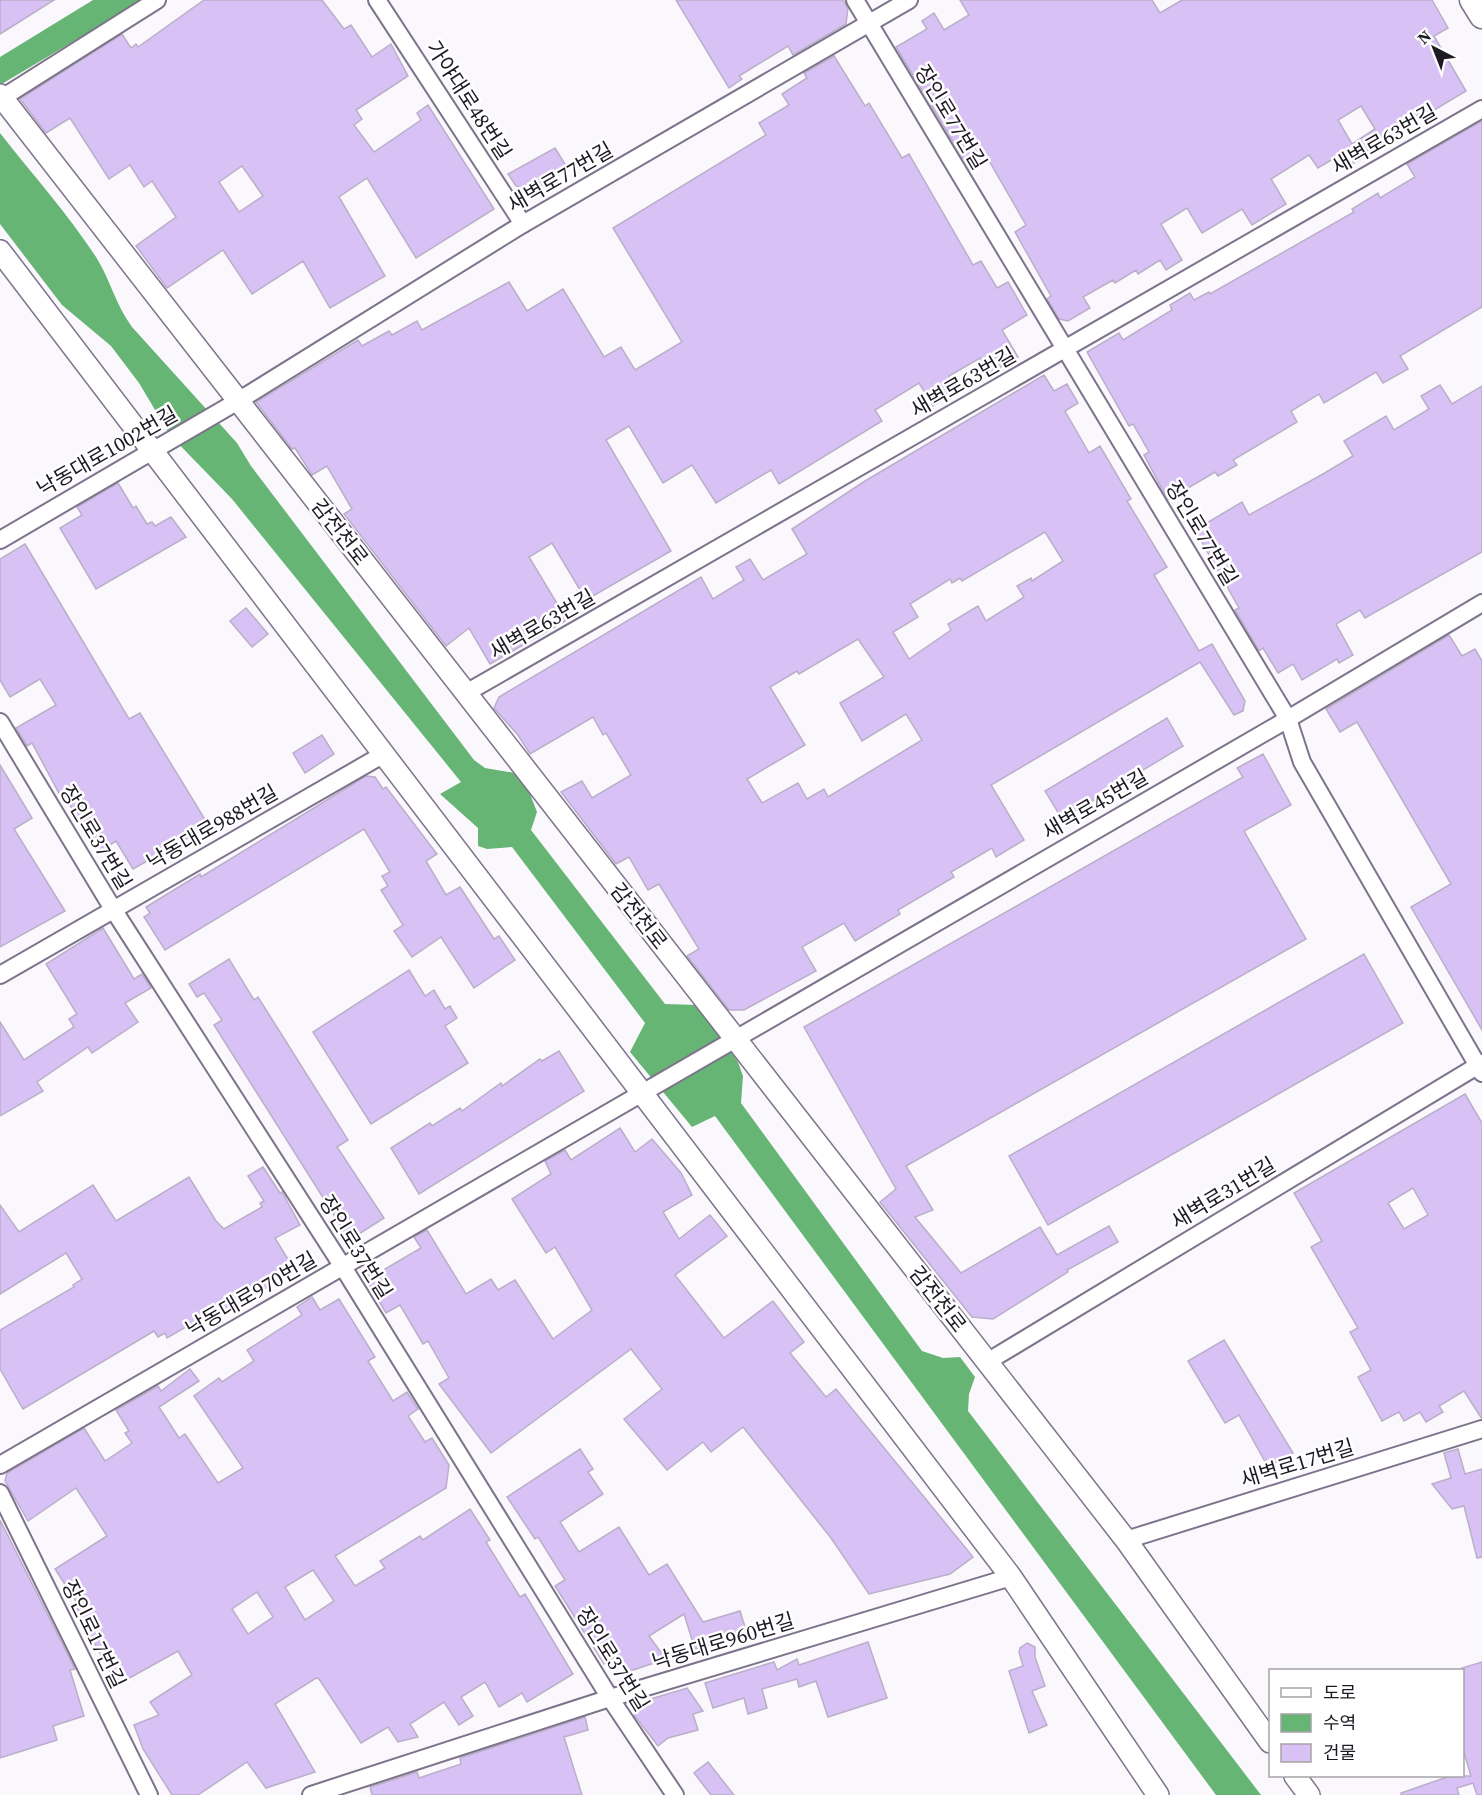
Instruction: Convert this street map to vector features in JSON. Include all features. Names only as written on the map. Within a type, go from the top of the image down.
[{"type":"main road","points":[[1472,0],[1482,16]]},
{"type":"street","points":[[1,97],[157,0]]},
{"type":"street","name":"가야대로48번길","points":[[377,0],[523,224]]},
{"type":"street","name":"장인로77번길","points":[[855,0],[1288,719],[1302,762],[1480,1067]]},
{"type":"street","name":"새벽로77번길","points":[[232,404],[523,224],[909,0]]},
{"type":"street","name":"감전천로","points":[[1,97],[232,404],[466,693],[731,1040],[1126,1540],[1269,1741]]},
{"type":"street","name":"새벽로63번길","points":[[466,693],[1482,109]]},
{"type":"street","points":[[0,251],[155,449],[384,754],[646,1091],[1011,1577],[1158,1795]]},
{"type":"street","name":"낙동대로1002번길","points":[[0,540],[232,404]]},
{"type":"street","name":"새벽로45번길","points":[[646,1091],[1288,719],[1482,603]]},
{"type":"street","name":"장인로37번길","points":[[0,722],[113,909],[343,1267],[610,1698],[675,1795]]},
{"type":"street","name":"낙동대로988번길","points":[[0,975],[384,754]]},
{"type":"street","name":"새벽로31번길","points":[[987,1362],[1480,1067]]},
{"type":"street","name":"낙동대로970번길","points":[[0,1465],[646,1091]]},
{"type":"street","name":"새벽로17번길","points":[[1126,1540],[1482,1429]]},
{"type":"street","name":"장인로17번길","points":[[0,1493],[149,1795]]},
{"type":"street","name":"낙동대로960번길","points":[[312,1795],[610,1698],[1011,1577]]},
{"type":"street","points":[[1296,1777],[1309,1795]]},
{"type":"water","points":[[93,0],[143,0],[0,85],[0,57]]},
{"type":"water","points":[[0,133],[62,210],[96,257],[121,310],[132,327],[237,443],[251,466],[474,760],[485,768],[515,773],[525,781],[537,812],[531,830],[665,1004],[698,1005],[738,1062],[743,1076],[741,1103],[922,1351],[943,1358],[960,1357],[975,1377],[969,1394],[968,1411],[1261,1795],[1216,1795],[715,1116],[692,1127],[630,1052],[645,1023],[512,847],[487,849],[478,846],[478,828],[440,794],[461,782],[232,499],[170,435],[139,383],[111,346],[62,305],[0,224]]},
{"type":"building","points":[[0,0],[54,0],[0,34]]},
{"type":"building","points":[[204,0],[322,0],[344,29],[351,25],[372,57],[391,44],[408,76],[356,110],[362,119],[354,125],[374,152],[421,120],[417,113],[428,105],[494,209],[416,258],[367,178],[339,197],[385,276],[330,308],[303,261],[252,294],[223,250],[167,288],[136,246],[176,217],[152,181],[144,187],[130,165],[109,179],[70,118],[46,133],[20,99],[122,34],[131,48],[136,44],[138,47]],"holes":[[[242,166],[263,196],[239,212],[219,182]]]},
{"type":"building","points":[[676,0],[843,0],[848,8],[846,24],[793,55],[788,46],[739,76],[742,79],[729,88]]},
{"type":"building","points":[[960,0],[1152,0],[1160,13],[1182,0],[1432,0],[1448,28],[1434,36],[1466,91],[1359,155],[1361,159],[1345,168],[1338,156],[1318,168],[1309,155],[1271,179],[1286,204],[1252,225],[1242,209],[1202,233],[1187,208],[1161,224],[1182,260],[1166,270],[1160,260],[1138,274],[1136,270],[1115,283],[1113,280],[1083,297],[1090,308],[1068,321],[1059,319],[1047,299],[1051,296],[1015,232],[1026,225],[988,159],[970,170],[896,47],[927,29],[922,21],[934,13],[944,30],[969,15]],"holes":[[[1361,106],[1375,129],[1352,144],[1338,120]]]},
{"type":"building","points":[[834,56],[865,106],[869,103],[902,158],[909,154],[973,265],[981,261],[997,288],[1008,282],[1027,315],[1002,330],[1018,357],[989,374],[980,358],[949,376],[958,391],[933,406],[919,383],[875,410],[882,421],[779,484],[771,470],[716,503],[692,465],[663,483],[629,426],[606,440],[671,551],[586,600],[552,543],[529,557],[567,620],[490,664],[469,628],[446,646],[344,514],[352,509],[327,466],[312,475],[295,448],[292,449],[256,402],[358,340],[362,346],[389,331],[392,335],[417,321],[422,330],[509,282],[527,311],[563,289],[604,357],[621,347],[635,370],[682,342],[613,228],[766,135],[759,123],[789,105],[782,94],[807,78],[804,73]]},
{"type":"building","points":[[1482,121],[1482,307],[1400,356],[1408,369],[1383,383],[1376,372],[1324,403],[1319,394],[1291,411],[1297,422],[1233,460],[1237,465],[1218,476],[1215,472],[1168,500],[1144,455],[1149,452],[1133,424],[1129,426],[1087,352],[1119,333],[1123,340],[1172,310],[1170,305],[1190,293],[1194,300],[1209,292],[1210,294],[1354,212],[1352,209],[1378,193],[1380,198],[1415,177],[1407,164]]},
{"type":"building","points":[[555,148],[568,169],[531,192],[516,186],[508,174]]},
{"type":"building","points":[[1044,375],[1054,391],[1067,384],[1078,403],[1065,411],[1089,453],[1100,446],[1131,499],[1127,501],[1167,567],[1154,575],[1199,651],[1212,644],[1245,701],[1243,711],[1234,715],[1200,662],[991,785],[1024,840],[996,857],[992,848],[951,872],[954,877],[898,910],[900,914],[855,941],[844,923],[802,947],[816,971],[744,1010],[729,1010],[687,956],[699,949],[659,884],[648,890],[629,857],[616,864],[561,792],[582,781],[592,798],[631,775],[606,733],[603,735],[593,717],[530,754],[518,735],[494,708],[499,697],[701,577],[713,599],[744,580],[736,567],[750,559],[763,580],[807,554],[792,529],[865,481]],"holes":[[[1045,532],[1063,561],[1032,581],[1031,578],[1017,586],[1024,597],[986,621],[978,606],[948,624],[951,630],[909,659],[893,632],[918,617],[910,604],[950,579],[952,583],[960,578],[962,581]],[[858,639],[884,677],[840,703],[862,741],[906,714],[922,740],[828,797],[824,789],[807,799],[798,783],[762,803],[747,779],[805,745],[770,687],[797,671],[799,674]]]},
{"type":"building","points":[[1440,385],[1452,404],[1482,386],[1482,552],[1365,618],[1360,610],[1336,624],[1353,655],[1339,663],[1337,659],[1302,680],[1293,664],[1278,673],[1263,648],[1259,651],[1235,610],[1239,608],[1195,530],[1242,502],[1249,515],[1323,474],[1353,456],[1344,441],[1386,416],[1394,430],[1429,409],[1421,396]]},
{"type":"building","points":[[118,483],[133,508],[136,506],[147,524],[152,522],[155,526],[171,517],[186,537],[96,589],[60,528],[82,515],[77,507]]},
{"type":"building","points":[[25,544],[129,719],[140,713],[209,826],[133,869],[116,841],[99,852],[63,794],[60,795],[32,743],[27,746],[16,728],[56,705],[40,679],[10,697],[0,680],[0,559]]},
{"type":"building","points":[[246,608],[268,634],[252,647],[230,621]]},
{"type":"building","points":[[1449,635],[1462,656],[1475,649],[1482,661],[1482,1030],[1411,907],[1451,884],[1357,722],[1340,732],[1326,709]]},
{"type":"building","points":[[1167,718],[1183,746],[1062,819],[1045,791]]},
{"type":"building","points":[[322,735],[334,754],[305,773],[293,753]]},
{"type":"building","points":[[1263,754],[1291,805],[1244,831],[1306,939],[906,1166],[933,1210],[915,1217],[961,1273],[1040,1227],[1057,1255],[1109,1226],[1118,1242],[1067,1270],[1068,1272],[993,1319],[972,1317],[880,1202],[896,1189],[804,1027],[1243,777],[1237,768]]},
{"type":"building","points":[[0,765],[32,818],[14,829],[65,911],[0,947]]},
{"type":"building","points":[[366,776],[375,777],[383,789],[386,787],[437,854],[426,861],[446,895],[460,887],[494,939],[499,936],[515,960],[474,988],[441,937],[412,957],[394,931],[403,925],[381,890],[388,886],[382,876],[390,872],[364,829],[165,950],[144,917],[150,913],[146,907],[200,874],[201,877]]},
{"type":"building","points":[[103,928],[134,979],[142,974],[151,988],[125,1003],[138,1022],[92,1053],[88,1047],[37,1082],[43,1091],[0,1116],[0,1022],[24,1060],[74,1027],[69,1019],[77,1014],[46,964]]},
{"type":"building","points":[[1364,954],[1403,1023],[1048,1225],[1009,1156]]},
{"type":"building","points":[[229,959],[254,1000],[258,997],[348,1140],[337,1147],[384,1218],[356,1236],[346,1234],[214,1025],[222,1020],[204,993],[197,997],[189,984]]},
{"type":"building","points":[[409,970],[425,996],[434,990],[445,1009],[450,1006],[457,1018],[445,1026],[468,1063],[371,1124],[313,1032]]},
{"type":"building","points":[[559,1051],[584,1091],[419,1194],[391,1148],[430,1123],[432,1126],[460,1108],[462,1111],[501,1083],[502,1086],[540,1059],[542,1061]]},
{"type":"building","points":[[1465,1094],[1482,1123],[1482,1419],[1464,1391],[1439,1406],[1443,1412],[1426,1422],[1420,1412],[1404,1421],[1399,1412],[1382,1421],[1358,1377],[1371,1370],[1350,1332],[1358,1328],[1311,1247],[1322,1241],[1294,1193]],"holes":[[[1413,1188],[1428,1215],[1404,1229],[1388,1203]]]},
{"type":"building","points":[[620,1128],[635,1152],[652,1139],[681,1173],[692,1195],[663,1212],[679,1239],[710,1215],[727,1236],[675,1275],[724,1338],[773,1301],[804,1342],[790,1353],[826,1397],[836,1389],[973,1557],[950,1574],[869,1594],[831,1538],[743,1427],[711,1452],[703,1442],[667,1470],[624,1419],[662,1389],[631,1349],[491,1453],[439,1384],[449,1378],[428,1341],[423,1344],[400,1305],[386,1313],[363,1274],[368,1264],[374,1261],[380,1272],[421,1248],[414,1237],[427,1230],[466,1294],[491,1279],[498,1290],[515,1280],[553,1339],[592,1310],[555,1247],[546,1253],[512,1199],[551,1174],[545,1161],[565,1150],[571,1160]]},
{"type":"building","points":[[263,1167],[280,1193],[282,1192],[300,1225],[275,1238],[295,1271],[194,1330],[191,1324],[167,1338],[165,1333],[158,1337],[154,1331],[23,1409],[0,1369],[0,1330],[74,1287],[73,1285],[82,1279],[66,1253],[0,1294],[0,1205],[19,1232],[93,1185],[116,1221],[189,1177],[216,1221],[224,1229],[262,1207],[260,1203],[264,1201],[248,1176]]},
{"type":"building","points":[[312,1297],[320,1310],[339,1299],[375,1357],[368,1361],[393,1401],[407,1392],[418,1409],[408,1416],[425,1442],[432,1438],[449,1465],[446,1488],[335,1556],[355,1586],[385,1568],[380,1561],[420,1536],[423,1540],[470,1509],[490,1540],[486,1542],[520,1597],[525,1594],[573,1674],[527,1702],[522,1693],[499,1707],[485,1682],[461,1697],[473,1716],[459,1725],[444,1702],[410,1724],[418,1737],[398,1742],[388,1727],[361,1743],[319,1679],[316,1678],[275,1704],[315,1772],[266,1788],[247,1762],[198,1795],[172,1795],[143,1749],[134,1725],[159,1715],[150,1702],[192,1675],[178,1651],[117,1685],[85,1626],[75,1604],[77,1603],[55,1569],[107,1536],[76,1488],[28,1521],[5,1481],[7,1473],[84,1428],[105,1461],[132,1443],[125,1433],[129,1431],[116,1410],[158,1386],[161,1391],[190,1369],[199,1381],[159,1407],[179,1438],[185,1434],[218,1483],[243,1468],[194,1396],[219,1378],[222,1382],[254,1361],[247,1350],[302,1315],[297,1307]],"holes":[[[313,1570],[334,1601],[305,1620],[285,1587]],[[257,1592],[273,1617],[248,1634],[232,1609]]]},
{"type":"building","points":[[1224,1340],[1293,1453],[1268,1467],[1239,1415],[1225,1423],[1188,1361]]},
{"type":"building","points":[[580,1449],[593,1469],[588,1472],[603,1494],[560,1522],[579,1552],[619,1527],[649,1575],[667,1564],[703,1622],[740,1611],[747,1633],[695,1649],[684,1614],[649,1636],[666,1659],[627,1672],[616,1656],[604,1664],[555,1586],[565,1580],[538,1537],[535,1539],[507,1497]]},
{"type":"building","points":[[1458,1449],[1465,1474],[1482,1469],[1482,1557],[1477,1558],[1464,1506],[1452,1509],[1432,1484],[1451,1478],[1444,1453]]},
{"type":"building","points":[[0,1520],[75,1669],[70,1670],[84,1716],[53,1726],[57,1740],[0,1758]]},
{"type":"building","points":[[868,1642],[887,1698],[828,1717],[816,1681],[799,1687],[797,1679],[762,1689],[767,1708],[748,1714],[744,1698],[713,1708],[705,1683],[774,1662],[777,1670],[797,1659],[799,1665]]},
{"type":"building","points":[[1027,1643],[1035,1647],[1035,1657],[1045,1686],[1032,1691],[1047,1725],[1029,1733],[1009,1671],[1023,1666],[1019,1652],[1020,1648]]},
{"type":"building","points":[[1482,1662],[1482,1795],[1477,1795],[1473,1783],[1457,1788],[1459,1795],[1401,1795],[1401,1793],[1447,1777],[1471,1776],[1464,1753],[1464,1669],[1462,1668]]},
{"type":"building","points":[[687,1688],[703,1711],[693,1714],[698,1730],[668,1738],[658,1746],[634,1715],[648,1704],[647,1700]]},
{"type":"building","points":[[585,1717],[588,1730],[564,1737],[582,1795],[372,1795],[370,1787],[417,1772],[419,1778],[461,1764],[460,1758]]},
{"type":"building","points":[[708,1762],[734,1795],[711,1795],[694,1773]]}]
